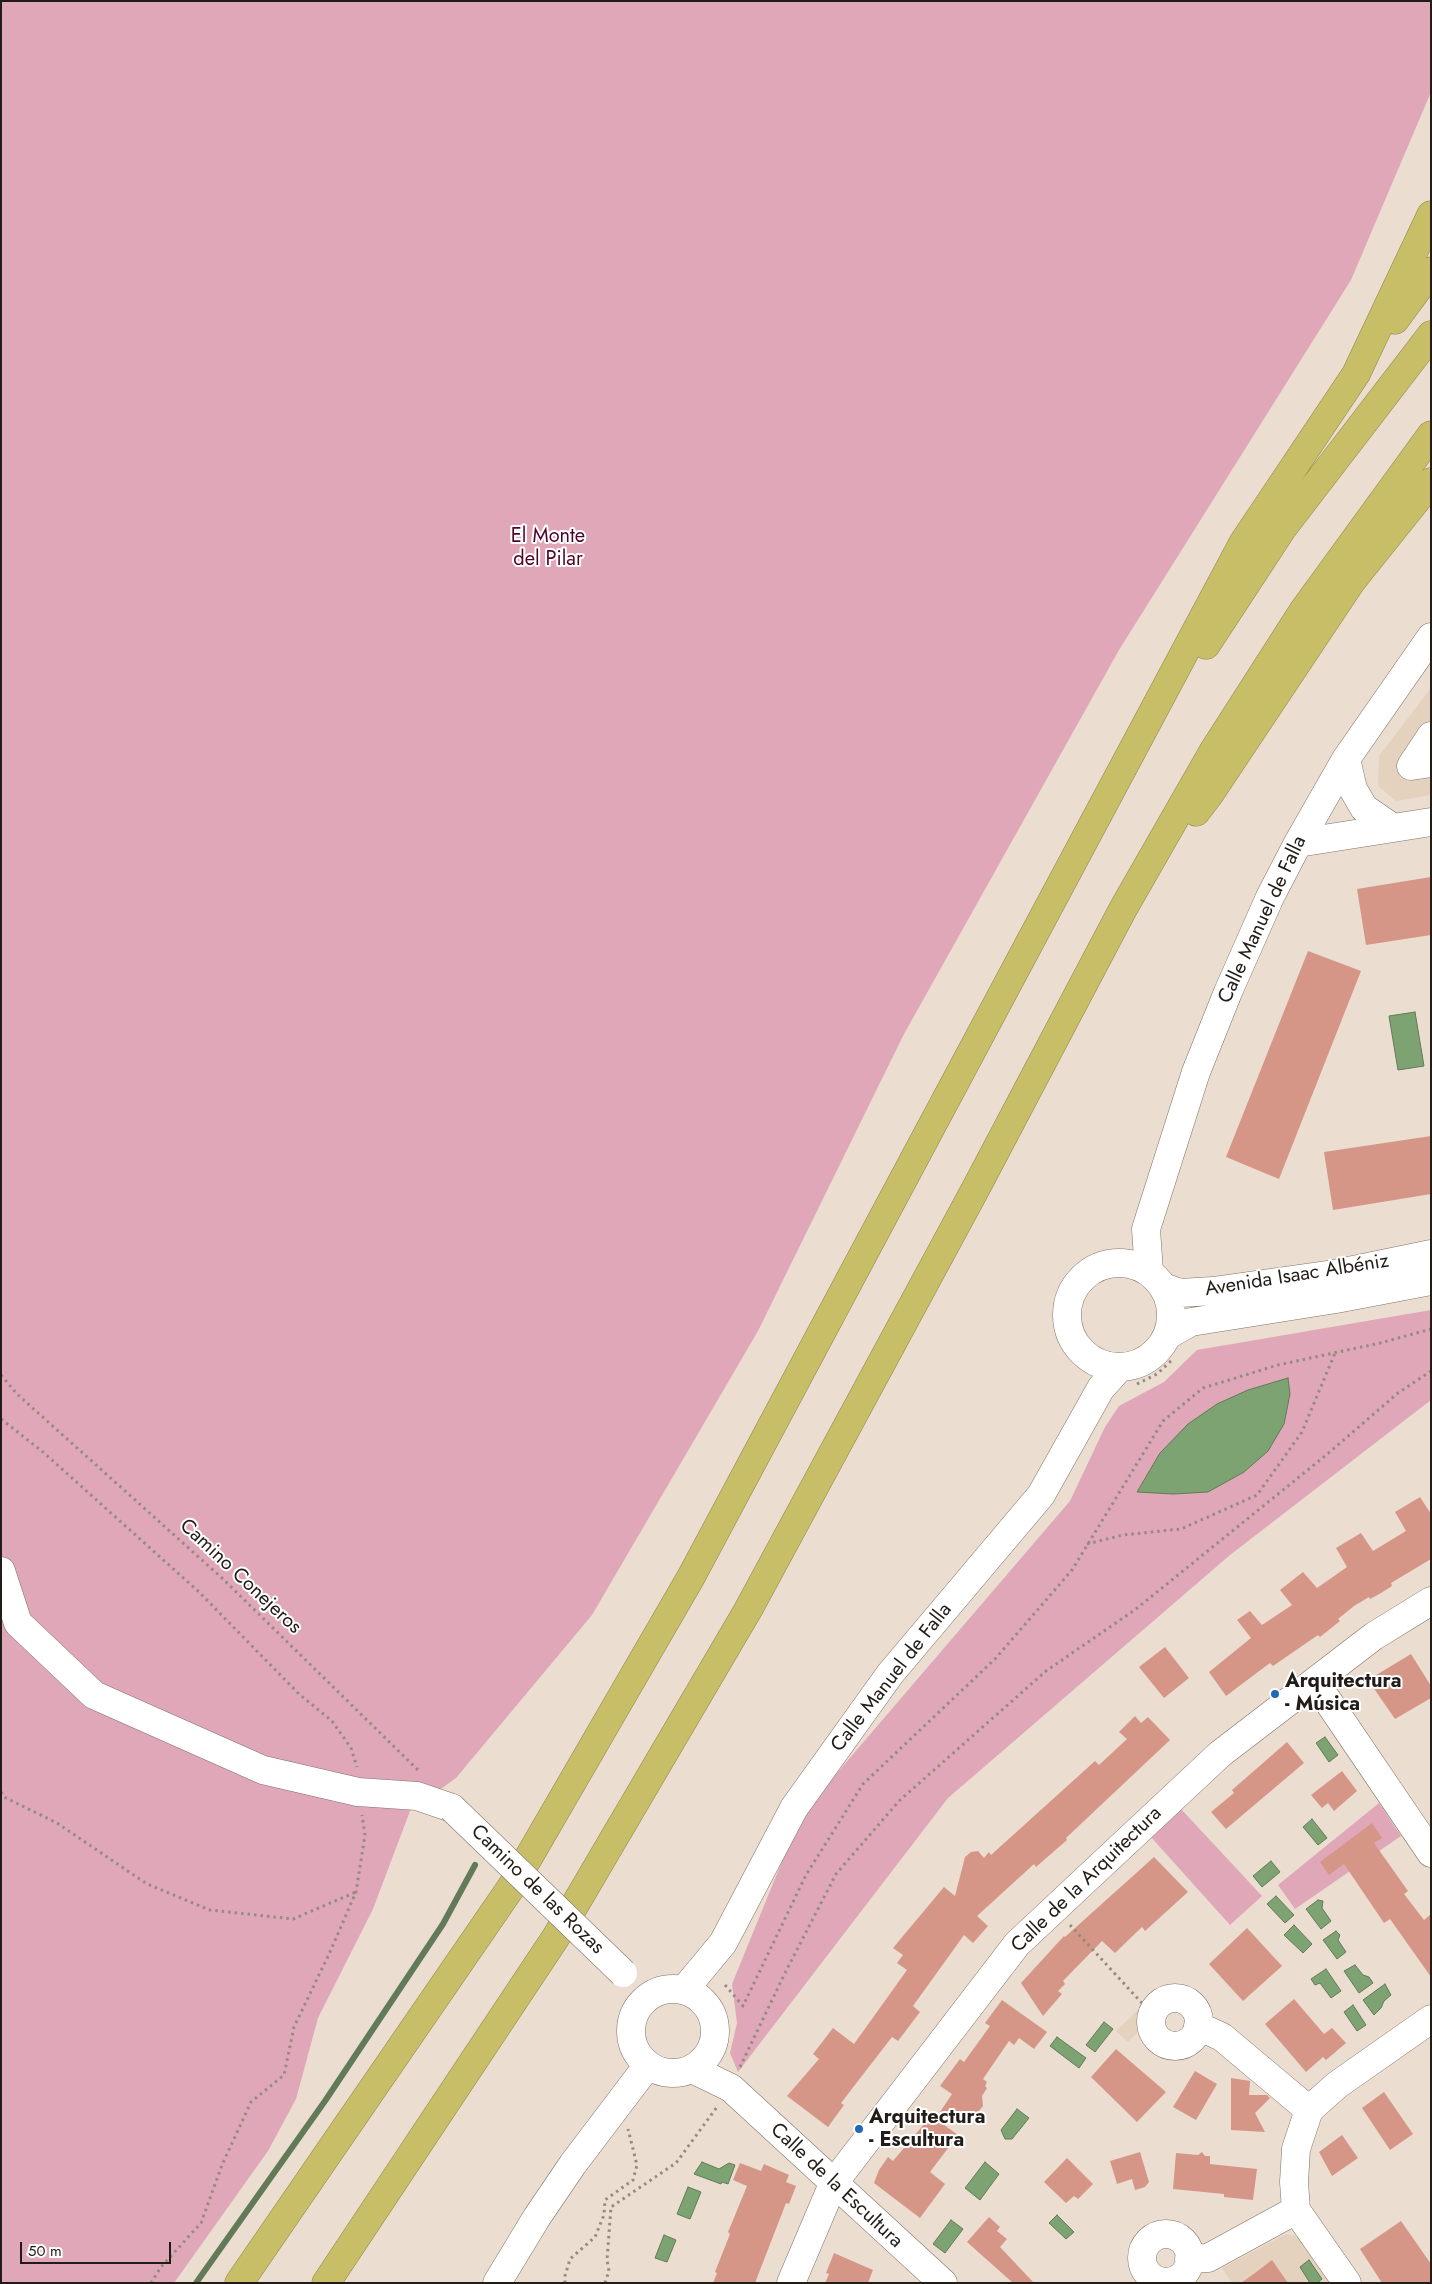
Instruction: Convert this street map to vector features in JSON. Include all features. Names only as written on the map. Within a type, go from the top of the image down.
[{"type":"highway","points":[[1356,374],[1431,216]]},
{"type":"highway","points":[[240,2283],[512,1886],[691,1577],[1243,543],[1356,374],[1431,271]]},
{"type":"highway","points":[[1098,813],[1282,528],[1431,335]]},
{"type":"highway","points":[[326,2283],[556,1937],[748,1610],[1142,876],[1214,750],[1303,610],[1431,435]]},
{"type":"highway","points":[[1142,876],[1209,795],[1350,582],[1431,482]]},
{"type":"highway","points":[[1350,582],[1431,496]]},
{"type":"street","name":"Calle Manuel de Falla","points":[[1114,1263],[1146,1229],[1196,1072],[1270,897],[1298,843],[1346,759],[1431,637]]},
{"type":"street","points":[[1431,736],[1411,766],[1431,763]]},
{"type":"street","points":[[1346,759],[1353,789],[1364,808],[1393,828]]},
{"type":"street","points":[[1298,843],[1431,822]]},
{"type":"street","name":"Calle Manuel de Falla","points":[[1146,1229],[1156,1280]]},
{"type":"street","name":"Avenida Isaac Albéniz","points":[[1156,1280],[1180,1293],[1213,1291],[1334,1274],[1431,1254]]},
{"type":"street","points":[[1114,1263],[1132,1265],[1156,1280],[1170,1302],[1171,1318],[1168,1335],[1157,1352],[1140,1363],[1120,1367],[1102,1364],[1085,1354],[1075,1343],[1069,1329],[1067,1314],[1070,1299],[1076,1286],[1086,1274],[1114,1263]]},
{"type":"street","name":"Avenida Isaac Albéniz","points":[[1168,1335],[1191,1322],[1336,1299],[1431,1281]]},
{"type":"street","name":"Calle Manuel de Falla","points":[[1079,1424],[1088,1387],[1085,1354]]},
{"type":"street","name":"Calle Manuel de Falla","points":[[684,1990],[723,1943],[794,1808],[890,1674],[1041,1495],[1079,1424],[1101,1388],[1120,1367]]},
{"type":"street","points":[[1,1571],[9,1620],[94,1695],[263,1770],[358,1792]]},
{"type":"street","name":"Calle de la Arquitectura","points":[[791,2283],[833,2184],[1017,1944],[1220,1754],[1374,1636],[1431,1601]]},
{"type":"street","points":[[1315,1682],[1431,1853]]},
{"type":"street","name":"Camino de las Rozas","points":[[358,1792],[418,1796],[452,1808],[647,1997]]},
{"type":"street","name":"Calle Manuel de Falla","points":[[708,2006],[723,1943]]},
{"type":"street","points":[[671,1988],[684,1990],[697,1996],[708,2006],[716,2027],[715,2039],[704,2061],[692,2069],[678,2073],[662,2072],[648,2065],[636,2050],[630,2032],[635,2013],[647,1997],[658,1991],[671,1988]]},
{"type":"street","points":[[1152,2014],[1151,2026],[1154,2034],[1168,2045],[1184,2044],[1195,2034],[1198,2026],[1222,2037],[1309,2110]]},
{"type":"street","points":[[1348,2283],[1296,2210],[1294,2182],[1296,2148],[1309,2110],[1338,2085],[1431,2019]]},
{"type":"street","name":"Calle de la Escultura","points":[[711,2050],[731,2088]]},
{"type":"street","points":[[497,2283],[537,2217],[613,2109],[648,2065]]},
{"type":"street","name":"Calle de la Escultura","points":[[692,2069],[731,2088],[833,2184],[943,2283]]},
{"type":"street","points":[[1189,2259],[1208,2258],[1296,2210]]},
{"type":"path","points":[[725,1984],[744,2006],[806,1875],[863,1784],[995,1659],[1072,1570],[1163,1421],[1203,1388],[1278,1365],[1431,1329]]},
{"type":"path","points":[[1087,1544],[1123,1535],[1181,1528],[1257,1495],[1302,1432],[1335,1353]]},
{"type":"path","points":[[604,2283],[610,2270],[607,2260],[611,2207],[676,2163],[731,2088],[786,1971],[836,1874],[899,1801],[1046,1671],[1136,1609],[1325,1456],[1398,1393],[1431,1371]]},
{"type":"path","name":"Camino Conejeros","points":[[1,1375],[17,1394],[222,1578],[422,1773]]},
{"type":"path","points":[[1,1419],[43,1452],[199,1592],[299,1694],[332,1721],[351,1748],[357,1768],[358,1792],[365,1835],[356,1892],[294,2027],[284,2075],[251,2102],[222,2165],[201,2224],[161,2267],[151,2283]]},
{"type":"path","points":[[1,1792],[4,1797],[57,1823],[147,1884],[210,1910],[293,1919],[356,1892]]},
{"type":"path","points":[[1054,1909],[1152,2014]]},
{"type":"path","points":[[565,2283],[570,2259],[595,2237],[604,2215],[605,2200],[633,2180],[637,2165],[635,2150],[626,2120],[613,2109]]},
{"type":"shaded area","points":[[1431,688],[1431,795],[1396,801],[1378,786],[1379,756]]},
{"type":"shaded area","points":[[1415,1012],[1424,1066],[1398,1070],[1389,1016]]},
{"type":"shaded area","points":[[1288,1378],[1290,1394],[1284,1424],[1268,1451],[1244,1472],[1208,1492],[1173,1494],[1137,1492],[1160,1453],[1188,1424],[1217,1404],[1248,1390]]},
{"type":"shaded area","points":[[1325,1737],[1338,1755],[1329,1762],[1316,1743]]},
{"type":"shaded area","points":[[1312,1819],[1327,1838],[1318,1845],[1303,1827]]},
{"type":"shaded area","points":[[1271,1861],[1280,1872],[1262,1887],[1253,1876]]},
{"type":"shaded area","points":[[1276,1896],[1294,1915],[1285,1923],[1267,1904]]},
{"type":"shaded area","points":[[1318,1900],[1323,1901],[1322,1908],[1331,1921],[1321,1929],[1306,1909]]},
{"type":"shaded area","points":[[1294,1925],[1312,1944],[1303,1953],[1284,1935]]},
{"type":"shaded area","points":[[1336,1931],[1340,1935],[1338,1940],[1346,1952],[1337,1959],[1323,1940]]},
{"type":"shaded area","points":[[1355,1965],[1373,1983],[1359,1993],[1344,1971]]},
{"type":"shaded area","points":[[1326,1969],[1341,1991],[1331,1998],[1320,1983],[1315,1985],[1311,1979]]},
{"type":"shaded area","points":[[1385,1984],[1391,1995],[1374,2015],[1363,2000]]},
{"type":"shaded area","points":[[1353,2005],[1366,2025],[1357,2031],[1344,2012]]},
{"type":"shaded area","points":[[1140,2008],[1138,2032],[1128,2042],[1116,2031]]},
{"type":"shaded area","points":[[1104,2022],[1113,2029],[1095,2052],[1086,2045]]},
{"type":"shaded area","points":[[1057,2037],[1086,2058],[1079,2068],[1050,2046]]},
{"type":"shaded area","points":[[1017,2109],[1029,2118],[1012,2139],[1005,2139],[1001,2130]]},
{"type":"shaded area","points":[[702,2162],[719,2169],[729,2163],[735,2165],[728,2184],[722,2182],[721,2184],[694,2174]]},
{"type":"shaded area","points":[[985,2162],[999,2174],[980,2200],[965,2188]]},
{"type":"shaded area","points":[[688,2187],[701,2192],[690,2219],[677,2214]]},
{"type":"shaded area","points":[[1057,2215],[1074,2232],[1066,2239],[1049,2223]]},
{"type":"shaded area","points":[[951,2220],[963,2229],[945,2253],[933,2244]]},
{"type":"shaded area","points":[[1286,2234],[1296,2236],[1302,2241],[1329,2280],[1325,2283],[1232,2283],[1222,2268]]},
{"type":"shaded area","points":[[664,2235],[676,2240],[667,2262],[655,2258]]},
{"type":"shaded area","points":[[1309,2260],[1322,2279],[1317,2283],[1310,2283],[1300,2267]]},
{"type":"green space","name":"El Monte del Pilar","points":[[1,1],[1431,1],[1431,92],[1351,280],[1119,650],[904,1034],[758,1331],[592,1615],[456,1778],[410,1811],[373,1909],[318,2018],[296,2099],[268,2151],[174,2283],[1,2283]]},
{"type":"green space","points":[[1431,1310],[1431,1400],[1230,1555],[948,1798],[738,2072],[730,2053],[737,2023],[732,1984],[801,1815],[1070,1501],[1105,1427],[1119,1406],[1164,1382],[1197,1350]]},
{"type":"green space","points":[[1379,1803],[1401,1836],[1295,1909],[1278,1885]]},
{"type":"green space","points":[[1181,1809],[1262,1896],[1230,1925],[1150,1836]]},
{"type":"building","points":[[1431,877],[1431,935],[1366,945],[1357,889]]},
{"type":"building","points":[[1308,951],[1361,971],[1279,1179],[1226,1157]]},
{"type":"building","points":[[1431,1136],[1431,1194],[1333,1210],[1324,1152]]},
{"type":"building","points":[[1420,1497],[1431,1514],[1431,1559],[1391,1583],[1392,1586],[1381,1593],[1370,1599],[1369,1597],[1354,1606],[1338,1619],[1340,1621],[1320,1637],[1318,1635],[1273,1666],[1270,1663],[1226,1696],[1209,1672],[1251,1638],[1237,1620],[1250,1611],[1262,1625],[1292,1605],[1280,1590],[1303,1572],[1317,1588],[1347,1567],[1336,1548],[1361,1533],[1373,1551],[1406,1531],[1395,1512]]},
{"type":"building","points":[[1165,1647],[1189,1678],[1164,1698],[1139,1667]]},
{"type":"building","points":[[1411,1654],[1431,1686],[1431,1698],[1395,1719],[1368,1680]]},
{"type":"building","points":[[1135,1716],[1141,1723],[1148,1717],[1170,1740],[1066,1838],[1067,1840],[1036,1867],[1034,1864],[977,1916],[988,1926],[973,1943],[964,1935],[913,2006],[920,2012],[898,2041],[892,2037],[841,2103],[844,2105],[828,2127],[787,2096],[819,2059],[813,2054],[833,2028],[854,2044],[907,1970],[897,1963],[903,1955],[893,1948],[944,1887],[955,1896],[965,1857],[971,1852],[978,1851],[984,1858],[989,1852],[991,1855],[1095,1761],[1099,1765],[1127,1739],[1119,1732]]},
{"type":"building","points":[[1287,1742],[1304,1763],[1226,1829],[1211,1812],[1234,1793],[1232,1790]]},
{"type":"building","points":[[1342,1771],[1357,1791],[1334,1811],[1328,1803],[1322,1808],[1311,1795]]},
{"type":"building","points":[[1372,1823],[1382,1838],[1374,1843],[1408,1891],[1404,1894],[1424,1920],[1431,1914],[1431,1977],[1390,1919],[1384,1923],[1344,1864],[1329,1875],[1320,1862]]},
{"type":"building","points":[[1154,1857],[1188,1892],[1145,1931],[1142,1927],[1115,1953],[1102,1941],[1063,1981],[1065,1984],[1058,1991],[1062,1994],[1043,2016],[1021,1983],[1064,1936]]},
{"type":"building","points":[[1247,1928],[1282,1966],[1243,2001],[1209,1964]]},
{"type":"building","points":[[1294,1999],[1324,2034],[1332,2028],[1346,2043],[1326,2060],[1323,2057],[1306,2072],[1265,2024]]},
{"type":"building","points":[[1002,2000],[1047,2032],[1034,2049],[1019,2038],[1014,2045],[1009,2041],[983,2079],[987,2082],[985,2086],[987,2088],[982,2096],[983,2106],[978,2112],[938,2115],[952,2094],[940,2086],[960,2059],[964,2062],[990,2026],[985,2023]]},
{"type":"building","points":[[1116,2049],[1166,2092],[1137,2122],[1091,2077]]},
{"type":"building","points":[[1195,2071],[1217,2084],[1196,2120],[1173,2107]]},
{"type":"building","points":[[1231,2078],[1250,2081],[1249,2095],[1267,2095],[1270,2098],[1255,2113],[1265,2132],[1231,2130]]},
{"type":"building","points":[[1384,2092],[1413,2134],[1390,2150],[1362,2108]]},
{"type":"building","points":[[930,2117],[935,2121],[936,2119],[958,2135],[930,2172],[945,2184],[920,2218],[874,2183],[879,2170],[888,2157],[893,2161]]},
{"type":"building","points":[[1342,2135],[1358,2158],[1332,2176],[1319,2152]]},
{"type":"building","points":[[1140,2152],[1149,2182],[1145,2187],[1135,2190],[1132,2179],[1117,2184],[1110,2161]]},
{"type":"building","points":[[1202,2152],[1205,2156],[1210,2156],[1210,2164],[1257,2169],[1253,2200],[1224,2197],[1224,2194],[1173,2189],[1176,2153],[1198,2155]]},
{"type":"building","points":[[1067,2158],[1093,2184],[1078,2199],[1074,2196],[1066,2203],[1044,2182]]},
{"type":"building","points":[[740,2163],[761,2171],[764,2164],[789,2175],[786,2182],[796,2186],[789,2204],[786,2203],[755,2283],[713,2283],[717,2273],[715,2272],[730,2234],[728,2232],[747,2186],[733,2180]]},
{"type":"building","points":[[989,2217],[1000,2227],[997,2231],[1007,2239],[1000,2247],[1034,2283],[1013,2283],[967,2242]]},
{"type":"building","points":[[1401,2221],[1431,2264],[1431,2283],[1382,2283],[1360,2249]]},
{"type":"building","points":[[834,2253],[873,2270],[868,2283],[825,2283],[829,2274],[826,2273]]},
{"type":"building","points":[[1272,2260],[1288,2283],[1241,2283],[1255,2273]]},
{"type":"waterway","points":[[196,2283],[325,2101],[443,1924],[475,1865]]},
{"type":"place","name":"Arquitectura - Música","points":[[1275,1694]]},
{"type":"place","name":"Arquitectura - Escultura","points":[[859,2129]]}]
